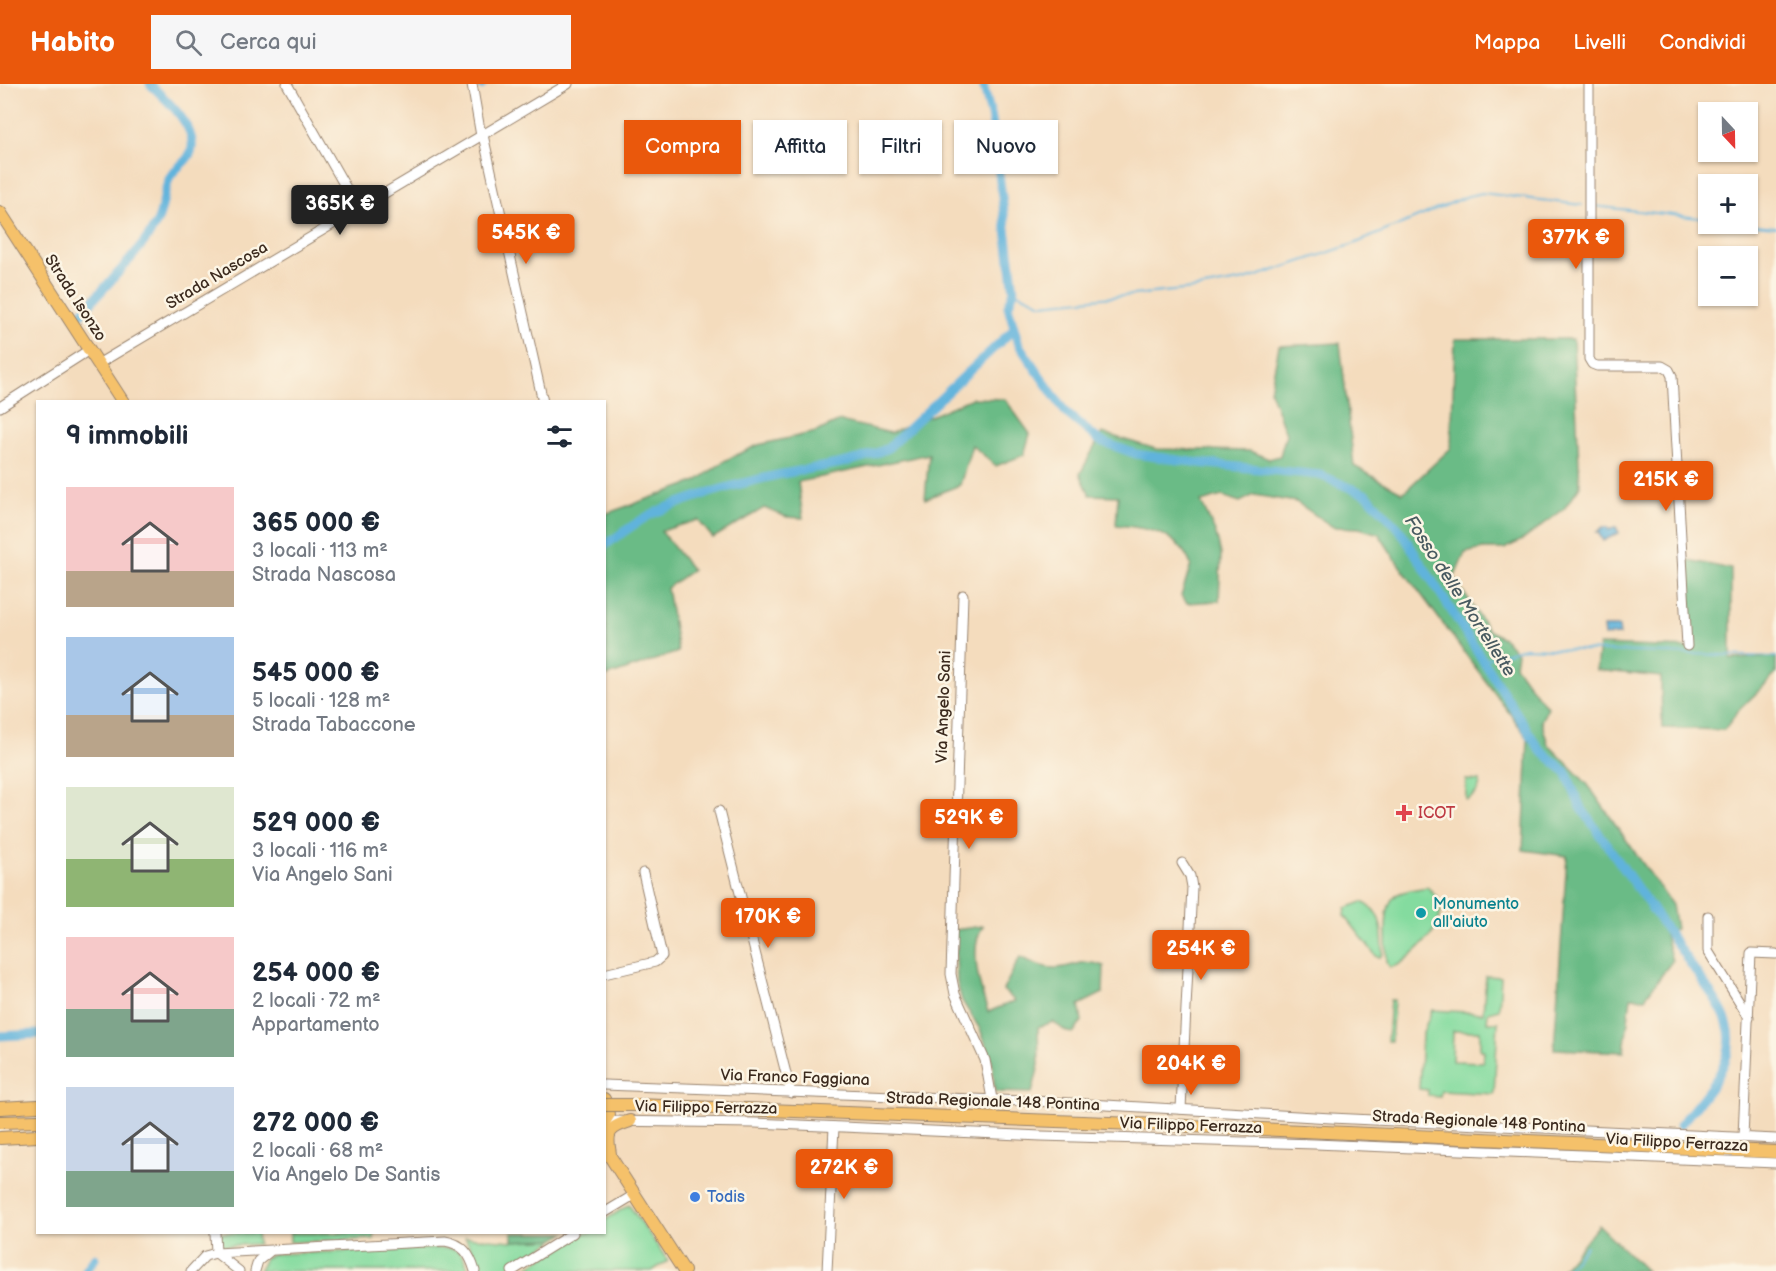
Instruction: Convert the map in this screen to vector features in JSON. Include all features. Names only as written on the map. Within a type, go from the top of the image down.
[{"type":"main road","name":"Strada Isonzo","points":[[0,212],[4,226],[122,400]]},
{"type":"main road","points":[[606,1103],[609,1110],[606,1119]]},
{"type":"main road","name":"Strada Regionale 148 Pontina","points":[[606,1105],[1227,1127],[1776,1152]]},
{"type":"main road","points":[[0,1108],[36,1106]]},
{"type":"main road","points":[[0,1122],[36,1121]]},
{"type":"main road","points":[[630,1121],[616,1126],[609,1133],[606,1155],[684,1271]]},
{"type":"main road","points":[[0,1138],[36,1136]]},
{"type":"street","points":[[287,84],[358,209]]},
{"type":"street","points":[[472,84],[543,400]]},
{"type":"street","name":"Strada Nascosa","points":[[98,364],[568,84]]},
{"type":"street","points":[[1589,84],[1589,359],[1597,366],[1659,366],[1669,369],[1672,379],[1687,646]]},
{"type":"street","points":[[0,407],[89,350]]},
{"type":"street","name":"Via Angelo Sani","points":[[963,595],[951,974],[956,994],[985,1060],[992,1100]]},
{"type":"street","points":[[719,811],[791,1093]]},
{"type":"street","points":[[1181,1109],[1192,887],[1190,876],[1182,863]]},
{"type":"street","points":[[606,974],[655,962],[662,956],[643,873]]},
{"type":"street","points":[[1708,916],[1708,951],[1749,1017]]},
{"type":"street","points":[[1743,1137],[1751,953],[1776,954]]},
{"type":"street","points":[[606,1081],[627,1086]]},
{"type":"street","name":"Via Franco Faggiana","points":[[606,1085],[992,1100],[1776,1139]]},
{"type":"street","name":"Via Filippo Ferrazza","points":[[606,1122],[755,1123],[1064,1137],[1315,1144],[1776,1163]]},
{"type":"street","points":[[827,1271],[834,1127]]},
{"type":"street","points":[[606,1212],[634,1195]]},
{"type":"street","points":[[215,1234],[216,1253],[239,1271]]},
{"type":"street","points":[[512,1271],[571,1234]]},
{"type":"street","points":[[191,1271],[205,1256],[216,1253],[445,1241],[463,1248],[475,1271]]},
{"type":"street","points":[[255,1271],[258,1261],[271,1251]]},
{"type":"green space","points":[[1455,339],[1573,339],[1580,486],[1564,509],[1524,539],[1504,549],[1483,549],[1465,553],[1454,578],[1488,630],[1505,639],[1517,653],[1515,665],[1537,696],[1548,707],[1541,721],[1548,744],[1588,785],[1672,905],[1676,929],[1664,931],[1672,961],[1645,998],[1631,997],[1624,1052],[1554,1049],[1567,856],[1523,850],[1528,738],[1397,562],[1379,534],[1359,528],[1333,527],[1296,502],[1254,495],[1240,502],[1222,496],[1201,502],[1216,534],[1221,554],[1219,601],[1187,603],[1181,596],[1191,565],[1178,545],[1150,530],[1116,525],[1118,496],[1090,495],[1080,474],[1102,433],[1156,449],[1250,451],[1269,459],[1280,456],[1286,434],[1270,391],[1279,346],[1340,343],[1354,466],[1403,493],[1451,448]]},
{"type":"green space","points":[[972,398],[1005,399],[1030,434],[1024,455],[996,466],[972,445],[960,485],[925,499],[929,454],[798,482],[803,518],[787,517],[764,508],[713,538],[698,520],[661,531],[692,570],[667,588],[678,652],[606,677],[606,514],[695,482],[726,460],[758,445],[816,432],[840,421],[891,433]]},
{"type":"green space","points":[[1688,560],[1731,569],[1731,659],[1776,657],[1776,674],[1739,710],[1724,730],[1662,728],[1661,677],[1596,670],[1599,645],[1692,648]]},
{"type":"green space","points":[[1466,780],[1480,781],[1476,793],[1466,800]]},
{"type":"green space","points":[[1427,887],[1436,896],[1440,905],[1438,923],[1418,949],[1401,963],[1390,967],[1387,963],[1386,936],[1389,906],[1398,894]]},
{"type":"green space","points":[[1362,902],[1369,906],[1378,917],[1383,954],[1380,957],[1377,957],[1345,916],[1346,908]]},
{"type":"green space","points":[[983,926],[976,945],[976,957],[979,980],[988,1012],[1015,1001],[1003,990],[1020,957],[1052,968],[1084,963],[1104,966],[1103,993],[1079,1005],[1082,1021],[1074,1033],[1067,1032],[1053,1022],[1038,1027],[1039,1065],[1032,1093],[995,1092],[992,1061],[980,1029],[962,1001],[957,983],[955,930]]},
{"type":"green space","points":[[1486,976],[1501,977],[1499,1009],[1488,1012],[1487,1022],[1498,1022],[1494,1094],[1441,1091],[1440,1097],[1428,1096],[1428,1090],[1419,1089],[1422,1035],[1432,1010],[1483,1013]],"holes":[[[1453,1031],[1480,1031],[1480,1050],[1484,1050],[1483,1062],[1452,1061]]]},
{"type":"green space","points":[[1390,1000],[1394,1000],[1391,1041],[1387,1041]]},
{"type":"green space","points":[[629,1205],[668,1261],[652,1271],[521,1271],[581,1234],[606,1234],[606,1219]]},
{"type":"green space","points":[[1599,1225],[1646,1271],[1560,1271]]},
{"type":"green space","points":[[218,1234],[257,1234],[258,1244],[218,1246]]},
{"type":"green space","points":[[290,1234],[374,1234],[374,1239],[290,1242]]},
{"type":"green space","points":[[512,1234],[564,1234],[556,1239],[512,1241]]},
{"type":"green space","points":[[465,1237],[512,1241],[556,1239],[504,1271],[480,1271]]},
{"type":"green space","points":[[451,1248],[463,1256],[469,1271],[259,1271],[265,1258],[274,1254]]},
{"type":"water","points":[[1603,527],[1608,527],[1609,530],[1616,527],[1619,533],[1603,541],[1600,532],[1597,532]]},
{"type":"water","points":[[1603,627],[1619,627],[1620,635],[1604,636]]},
{"type":"waterway","points":[[80,315],[132,257],[150,233],[159,217],[170,177],[191,153],[192,139],[184,121],[150,84]]},
{"type":"waterway","name":"Fosso delle Mortellette","points":[[983,84],[992,119],[1014,291],[1008,306],[1019,345],[1066,413],[1100,441],[1136,454],[1320,475],[1367,495],[1400,530],[1540,750],[1566,772],[1580,806],[1724,1015],[1730,1037],[1724,1065],[1708,1091],[1680,1125]]},
{"type":"waterway","points":[[1014,291],[1042,304],[1193,289],[1245,280],[1354,244],[1468,196],[1482,193],[1582,205]]},
{"type":"waterway","points":[[1594,206],[1698,218]]},
{"type":"waterway","points":[[1758,225],[1776,227]]},
{"type":"waterway","points":[[606,545],[654,513],[712,492],[788,473],[832,465],[888,448],[1014,329]]},
{"type":"waterway","points":[[1483,660],[1524,648],[1776,657]]},
{"type":"waterway","points":[[0,1036],[36,1034]]},
{"type":"waterway","name":"Fosso delle Mortellette","points":[[1565,1271],[1586,1246]]},
{"type":"waterway","points":[[85,1271],[95,1258]]},
{"type":"place","name":"ICOT","points":[[1404,813]]},
{"type":"place","name":"Monumento all'aiuto","points":[[1421,913]]},
{"type":"place","name":"Todis","points":[[695,1197]]}]
